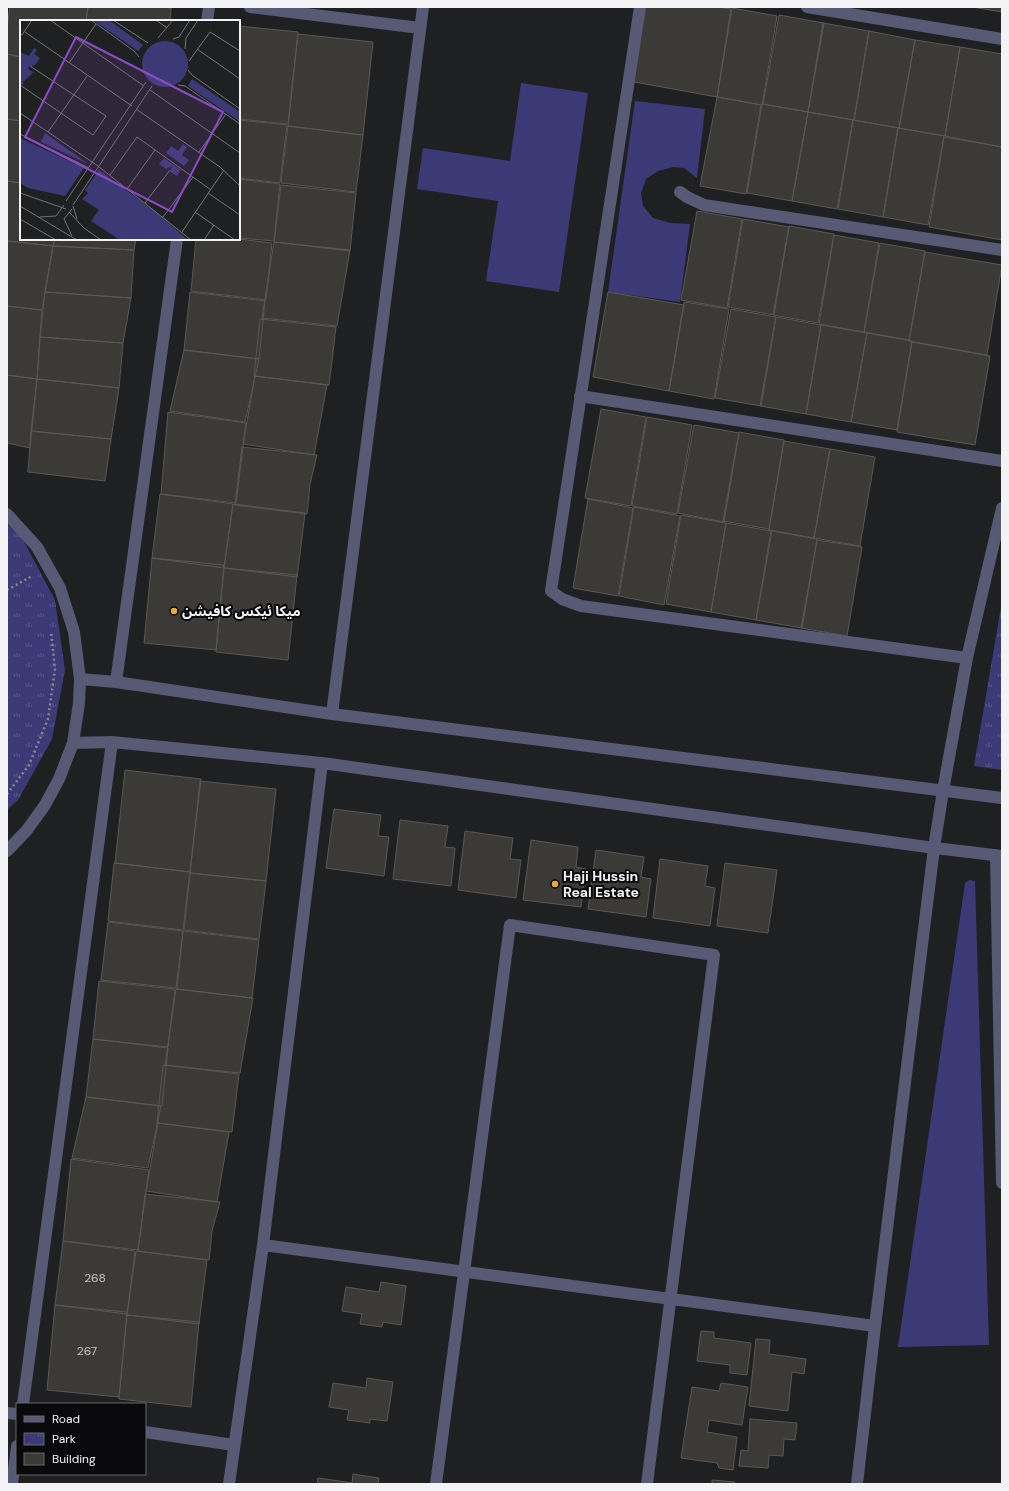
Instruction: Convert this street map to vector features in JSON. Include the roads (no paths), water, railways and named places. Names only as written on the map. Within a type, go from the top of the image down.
[{"type":"street","points":[[207,20],[209,7]]},
{"type":"street","points":[[250,7],[420,28]]},
{"type":"street","points":[[332,714],[423,7]]},
{"type":"street","points":[[640,7],[551,591],[562,599],[581,606],[967,658]]},
{"type":"street","points":[[807,7],[1002,39]]},
{"type":"street","points":[[680,192],[704,205],[1002,250]]},
{"type":"street","points":[[116,682],[177,240]]},
{"type":"street","points":[[580,396],[1002,461]]},
{"type":"street","points":[[857,1484],[934,848],[967,658],[1002,508]]},
{"type":"street","points":[[7,514],[37,548],[60,588],[74,632],[80,679],[79,703],[73,743],[59,779],[45,805],[27,830],[7,851]]},
{"type":"street","points":[[80,679],[116,682],[332,714],[1002,798]]},
{"type":"street","points":[[73,743],[112,742],[322,763],[999,856],[1002,1183]]},
{"type":"street","points":[[23,1403],[112,742]]},
{"type":"street","points":[[229,1484],[263,1245],[322,763]]},
{"type":"street","points":[[436,1484],[510,925],[714,954],[647,1484]]},
{"type":"street","points":[[263,1245],[875,1326]]},
{"type":"street","points":[[146,1432],[234,1445]]},
{"type":"street","points":[[12,1484],[16,1454]]},
{"type":"place","name":"میکا ئیکس کافیشن","points":[[174,611]]},
{"type":"place","name":"Haji Hussin Real Estate","points":[[555,884]]}]
